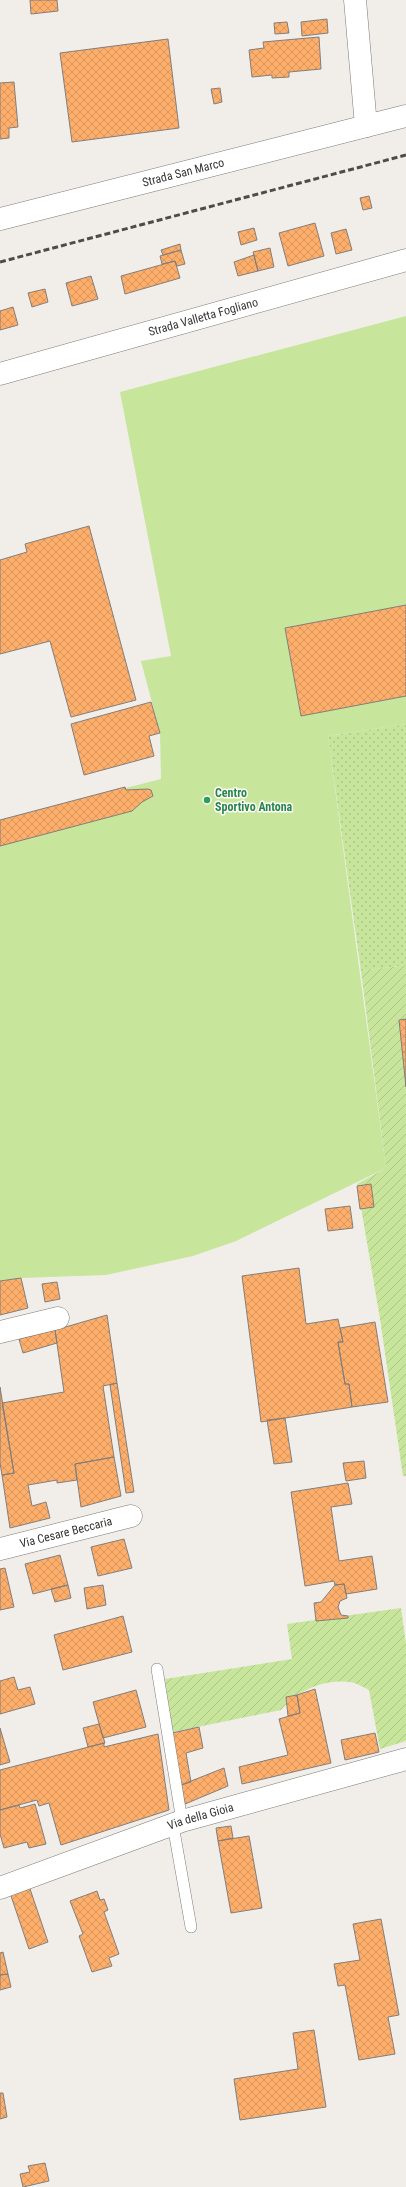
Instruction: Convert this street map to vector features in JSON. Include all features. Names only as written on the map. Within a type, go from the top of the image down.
[{"type":"street","points":[[355,0],[366,126]]},
{"type":"street","name":"Strada San Marco","points":[[0,219],[406,116]]},
{"type":"street","name":"Strada Valletta Fogliano","points":[[0,374],[406,260]]},
{"type":"street","points":[[0,1332],[58,1318]]},
{"type":"street","name":"Via Cesare Beccaria","points":[[0,1549],[131,1516]]},
{"type":"street","name":"Via della Gioia","points":[[0,1888],[177,1823],[406,1759]]},
{"type":"lane","points":[[157,1669],[191,1927]]},
{"type":"green space","name":"Centro Sportivo Antona","points":[[406,316],[406,724],[328,736],[386,1168],[236,1241],[193,1256],[106,1275],[21,1278],[0,1281],[0,820],[161,779],[160,733],[141,661],[171,656],[120,392]]},
{"type":"green space","points":[[406,724],[406,965],[361,971],[328,736]]},
{"type":"green space","points":[[406,965],[406,1476],[403,1476],[380,1319],[357,1184],[386,1168],[361,971]]},
{"type":"green space","points":[[401,1608],[406,1644],[406,1741],[380,1749],[369,1690],[349,1682],[329,1682],[311,1688],[295,1697],[281,1710],[173,1732],[165,1679],[292,1659],[287,1624]]},
{"type":"building","points":[[30,0],[57,0],[58,11],[31,14]]},
{"type":"building","points":[[327,19],[328,33],[302,36],[301,22]]},
{"type":"building","points":[[287,22],[289,33],[275,34],[274,23]]},
{"type":"building","points":[[319,37],[321,69],[289,72],[289,77],[272,78],[272,75],[252,77],[249,50],[264,48],[263,42]]},
{"type":"building","points":[[168,39],[179,128],[72,142],[60,53]]},
{"type":"building","points":[[14,82],[18,127],[9,128],[9,138],[0,139],[0,83]]},
{"type":"building","points":[[220,88],[222,102],[214,104],[211,89]]},
{"type":"building","points":[[369,196],[372,208],[363,210],[360,198]]},
{"type":"building","points":[[315,223],[324,256],[288,266],[279,233]]},
{"type":"building","points":[[254,228],[257,240],[241,245],[238,232]]},
{"type":"building","points":[[346,229],[352,250],[336,254],[331,233]]},
{"type":"building","points":[[180,244],[181,250],[163,255],[161,250]]},
{"type":"building","points":[[270,248],[274,267],[258,271],[253,252]]},
{"type":"building","points":[[181,250],[185,264],[177,266],[175,261],[162,264],[160,256]]},
{"type":"building","points":[[254,255],[258,271],[238,276],[234,262]]},
{"type":"building","points":[[175,261],[180,278],[125,294],[121,276]]},
{"type":"building","points":[[91,276],[98,299],[72,306],[66,283]]},
{"type":"building","points":[[45,289],[48,302],[32,307],[28,293]]},
{"type":"building","points":[[13,307],[18,325],[0,330],[0,311]]},
{"type":"building","points":[[89,526],[136,700],[71,717],[50,641],[0,654],[0,560],[27,552],[25,544]]},
{"type":"building","points":[[406,605],[406,696],[301,716],[285,628]]},
{"type":"building","points":[[151,702],[160,733],[149,736],[154,756],[84,775],[71,724]]},
{"type":"building","points":[[125,787],[126,790],[148,789],[151,790],[153,796],[142,802],[132,811],[0,846],[0,820]]},
{"type":"building","points":[[406,1019],[406,1087],[399,1020]]},
{"type":"building","points":[[371,1184],[374,1207],[360,1209],[357,1186]]},
{"type":"building","points":[[350,1206],[353,1228],[328,1231],[325,1209]]},
{"type":"building","points":[[299,1268],[306,1324],[338,1319],[343,1342],[338,1342],[345,1384],[349,1384],[352,1407],[261,1422],[242,1276]]},
{"type":"building","points":[[21,1278],[28,1308],[0,1315],[0,1281]]},
{"type":"building","points":[[57,1282],[60,1299],[45,1302],[42,1284]]},
{"type":"building","points":[[107,1315],[117,1383],[103,1386],[114,1457],[75,1464],[77,1480],[57,1483],[57,1480],[28,1485],[32,1506],[46,1502],[50,1518],[10,1528],[2,1475],[14,1473],[2,1403],[64,1392],[55,1330]]},
{"type":"building","points":[[375,1322],[388,1402],[352,1407],[349,1384],[345,1384],[338,1342],[343,1342],[340,1328]]},
{"type":"building","points":[[55,1330],[57,1343],[23,1353],[19,1339]]},
{"type":"building","points":[[117,1383],[134,1492],[126,1493],[110,1385]]},
{"type":"building","points":[[0,1387],[14,1473],[2,1475],[0,1463]]},
{"type":"building","points":[[285,1418],[292,1462],[274,1464],[267,1420]]},
{"type":"building","points":[[114,1457],[121,1496],[81,1507],[75,1464]]},
{"type":"building","points":[[364,1461],[366,1478],[346,1481],[343,1463]]},
{"type":"building","points":[[348,1483],[352,1504],[331,1507],[339,1561],[372,1556],[377,1589],[346,1594],[344,1584],[335,1585],[334,1581],[305,1586],[291,1492]]},
{"type":"building","points":[[124,1539],[132,1568],[98,1576],[91,1547]]},
{"type":"building","points":[[60,1555],[68,1585],[33,1594],[25,1564]]},
{"type":"building","points":[[5,1568],[14,1607],[0,1610],[0,1569]]},
{"type":"building","points":[[344,1584],[347,1598],[340,1601],[338,1607],[341,1615],[348,1616],[348,1618],[316,1621],[314,1603],[321,1602],[335,1585]]},
{"type":"building","points":[[68,1585],[71,1598],[55,1602],[51,1589]]},
{"type":"building","points":[[103,1585],[106,1605],[87,1609],[84,1588]]},
{"type":"building","points":[[123,1616],[132,1652],[63,1670],[54,1635]]},
{"type":"building","points":[[14,1677],[18,1690],[30,1687],[35,1704],[0,1714],[0,1681]]},
{"type":"building","points":[[315,1689],[331,1763],[242,1784],[239,1767],[288,1755],[279,1719],[300,1713],[297,1695]]},
{"type":"building","points":[[136,1690],[146,1727],[103,1738],[93,1702]]},
{"type":"building","points":[[297,1695],[300,1713],[288,1716],[286,1697]]},
{"type":"building","points":[[99,1724],[105,1743],[88,1747],[83,1728]]},
{"type":"building","points":[[199,1727],[203,1748],[186,1753],[191,1782],[181,1785],[172,1733]]},
{"type":"building","points":[[0,1728],[10,1762],[0,1765]]},
{"type":"building","points":[[375,1733],[379,1752],[345,1760],[341,1740]]},
{"type":"building","points":[[158,1734],[169,1810],[61,1845],[49,1803],[39,1806],[37,1800],[0,1810],[0,1770],[104,1743],[104,1747]]},
{"type":"building","points":[[224,1768],[228,1786],[185,1804],[181,1785]]},
{"type":"building","points":[[35,1804],[46,1844],[29,1848],[27,1842],[4,1848],[0,1834],[0,1810],[19,1805],[20,1808]]},
{"type":"building","points":[[231,1826],[233,1838],[218,1841],[216,1828]]},
{"type":"building","points":[[249,1836],[262,1908],[231,1913],[218,1841]]},
{"type":"building","points":[[29,1886],[48,1942],[29,1949],[10,1893]]},
{"type":"building","points":[[97,1891],[100,1900],[104,1899],[108,1910],[104,1912],[119,1954],[109,1958],[112,1966],[92,1972],[79,1936],[83,1934],[70,1901]]},
{"type":"building","points":[[381,1919],[399,2015],[388,2017],[395,2054],[359,2060],[345,1985],[338,1986],[334,1964],[360,1960],[353,1924]]},
{"type":"building","points":[[3,1952],[8,1974],[0,1975],[0,1953]]},
{"type":"building","points":[[8,1974],[11,1987],[0,1990],[0,1975]]},
{"type":"building","points":[[314,2030],[326,2107],[240,2120],[234,2079],[298,2069],[293,2033]]},
{"type":"building","points":[[0,2093],[3,2093],[7,2117],[0,2119]]},
{"type":"building","points":[[45,2163],[49,2181],[23,2187],[20,2174],[30,2172],[28,2166]]},
{"type":"railway","points":[[0,262],[406,155]]},
{"type":"place","name":"Centro Sportivo Antona","points":[[207,800]]}]
